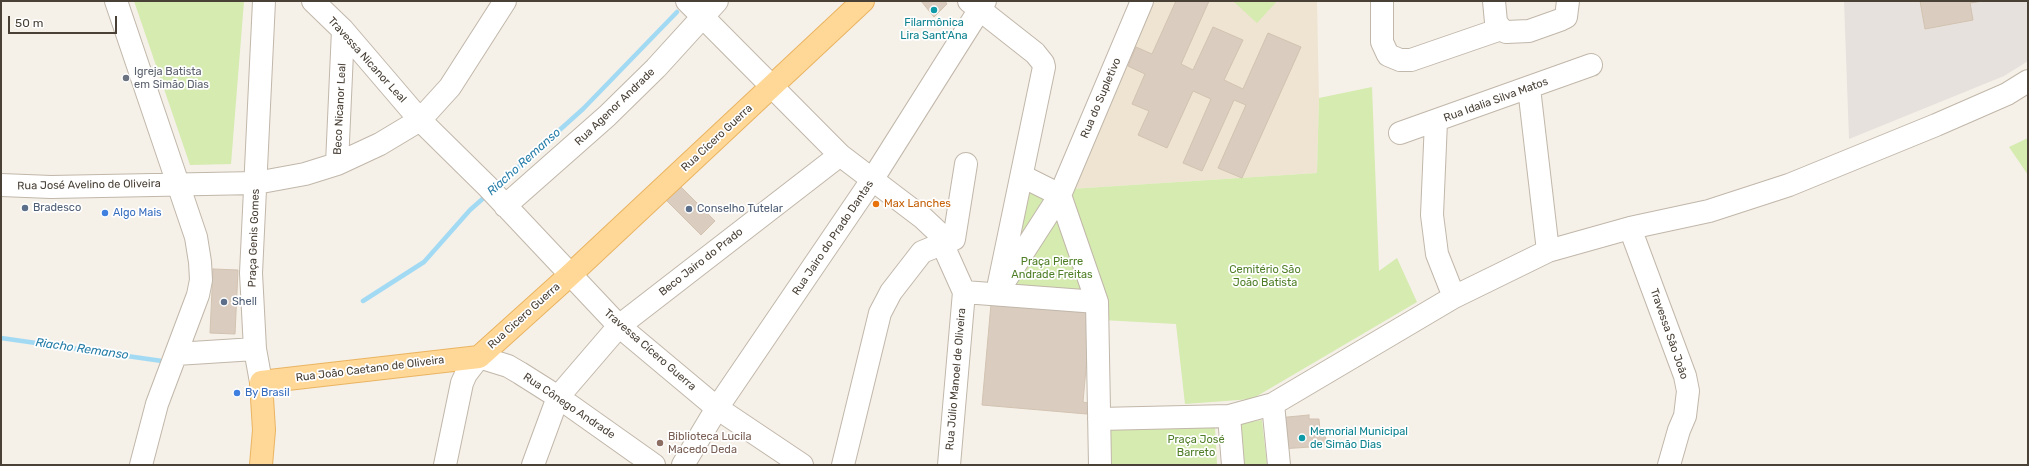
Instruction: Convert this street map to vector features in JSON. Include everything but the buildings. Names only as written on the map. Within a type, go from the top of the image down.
[{"type":"main road","name":"Rua Cícero Guerra","points":[[570,275],[863,1]]},
{"type":"main road","name":"Rua Cicero Guerra","points":[[479,357],[570,275]]},
{"type":"main road","name":"Rua João Caetano de Oliveira","points":[[261,382],[479,357]]},
{"type":"main road","points":[[261,382],[264,430],[261,465]]},
{"type":"street","points":[[116,1],[199,249],[201,280],[198,295],[157,404],[141,465]]},
{"type":"street","name":"Praça Genis Gomes","points":[[261,382],[255,349],[251,273],[264,1]]},
{"type":"street","name":"Travessa Nicanor Leal","points":[[313,1],[343,30],[420,120],[497,197]]},
{"type":"street","name":"Rua José Avelino de Oliveira","points":[[1,185],[51,187],[256,183],[305,174],[337,164],[401,132],[420,120],[450,87],[505,1]]},
{"type":"street","points":[[687,1],[710,8],[772,87],[840,155],[923,218],[940,234],[942,243],[964,292],[997,293],[1097,302]]},
{"type":"street","name":"Rua do Supletivo","points":[[1060,195],[1142,1]]},
{"type":"street","points":[[1382,1],[1382,42],[1388,55],[1400,60],[1411,60],[1500,29]]},
{"type":"street","points":[[1494,1],[1496,22],[1500,29],[1506,32],[1529,31],[1552,24],[1567,9]]},
{"type":"street","points":[[978,4],[1035,53],[1043,63],[1044,71],[997,293]]},
{"type":"street","name":"Rua Jairo do Prado Dantas","points":[[683,465],[717,408],[872,180],[978,4]]},
{"type":"street","name":"Rua Agenor Andrade","points":[[497,197],[607,116],[656,68],[710,8]]},
{"type":"street","name":"Beco Nicanor Leal","points":[[337,164],[343,30]]},
{"type":"street","name":"Rua Idalia Silva Matos","points":[[1400,133],[1592,65]]},
{"type":"street","points":[[1099,419],[1229,416],[1273,404],[1454,297],[1548,251],[1630,228],[1709,211],[1789,185],[1950,119],[2007,94],[2028,81]]},
{"type":"street","points":[[1529,88],[1548,251]]},
{"type":"street","points":[[1436,121],[1432,215],[1437,254],[1454,297]]},
{"type":"street","name":"Beco Jairo do Prado","points":[[558,397],[619,326],[840,155]]},
{"type":"street","points":[[843,465],[880,314],[885,302],[922,252],[954,239],[957,232],[966,164]]},
{"type":"street","points":[[1022,176],[1060,195],[1097,302],[1100,465]]},
{"type":"street","points":[[997,293],[1060,195]]},
{"type":"street","name":"Travessa Cícero Guerra","points":[[497,197],[619,326],[717,408],[802,465]]},
{"type":"street","name":"Travessa São João","points":[[1630,228],[1686,376],[1688,395],[1685,416],[1679,430],[1669,465]]},
{"type":"street","name":"Rua Júlio Manoel de Oliveira","points":[[949,465],[964,292]]},
{"type":"street","points":[[176,354],[255,349]]},
{"type":"street","points":[[445,465],[462,383],[466,374],[479,357]]},
{"type":"street","name":"Rua Cônego Andrade","points":[[479,357],[508,366],[558,397],[654,465]]},
{"type":"street","points":[[537,463],[558,397]]},
{"type":"street","points":[[1273,404],[1279,465]]},
{"type":"street","points":[[1229,416],[1233,465]]},
{"type":"shaded area","points":[[1151,1],[1317,1],[1319,98],[1317,173],[1071,189]]},
{"type":"shaded area","points":[[1844,1],[2028,1],[2028,61],[2004,76],[1849,139]]},
{"type":"green space","points":[[134,1],[244,1],[231,164],[190,165]]},
{"type":"green space","points":[[1233,1],[1277,1],[1257,23]]},
{"type":"green space","name":"Cemitério São João Batista","points":[[1372,87],[1379,271],[1397,258],[1417,302],[1252,399],[1185,404],[1176,324],[1102,320],[1097,282],[1071,189],[1317,173],[1319,98]]},
{"type":"green space","points":[[2028,138],[2028,175],[2009,147]]},
{"type":"green space","name":"Praça Pierre Andrade Freitas","points":[[1024,188],[1046,200],[1017,256]]},
{"type":"green space","name":"Praça Pierre Andrade Freitas","points":[[1055,215],[1063,215],[1083,293],[1014,289]]},
{"type":"green space","name":"Praça José Barreto","points":[[1262,420],[1267,465],[1242,465],[1239,424]]},
{"type":"green space","name":"Praça José Barreto","points":[[1215,426],[1217,465],[1112,465],[1110,430]]},
{"type":"waterway","name":"Riacho Remanso","points":[[496,187],[583,109],[677,12]]},
{"type":"waterway","name":"Riacho Remanso","points":[[363,301],[424,262],[470,210],[487,195]]},
{"type":"waterway","name":"Riacho Remanso","points":[[1,338],[162,361]]},
{"type":"place","name":"Filarmônica Lira Sant'Ana","points":[[934,10]]},
{"type":"place","name":"Igreja Batista em Simão Dias","points":[[126,78]]},
{"type":"place","name":"Max Lanches","points":[[876,204]]},
{"type":"place","name":"Bradesco","points":[[25,208]]},
{"type":"place","name":"Conselho Tutelar","points":[[689,209]]},
{"type":"place","name":"Algo Mais","points":[[105,213]]},
{"type":"place","name":"Shell","points":[[224,302]]},
{"type":"place","name":"By Brasil","points":[[237,393]]},
{"type":"place","name":"Memorial Municipal de Simão Dias","points":[[1302,438]]},
{"type":"place","name":"Biblioteca Lucila Macedo Deda","points":[[660,443]]}]
